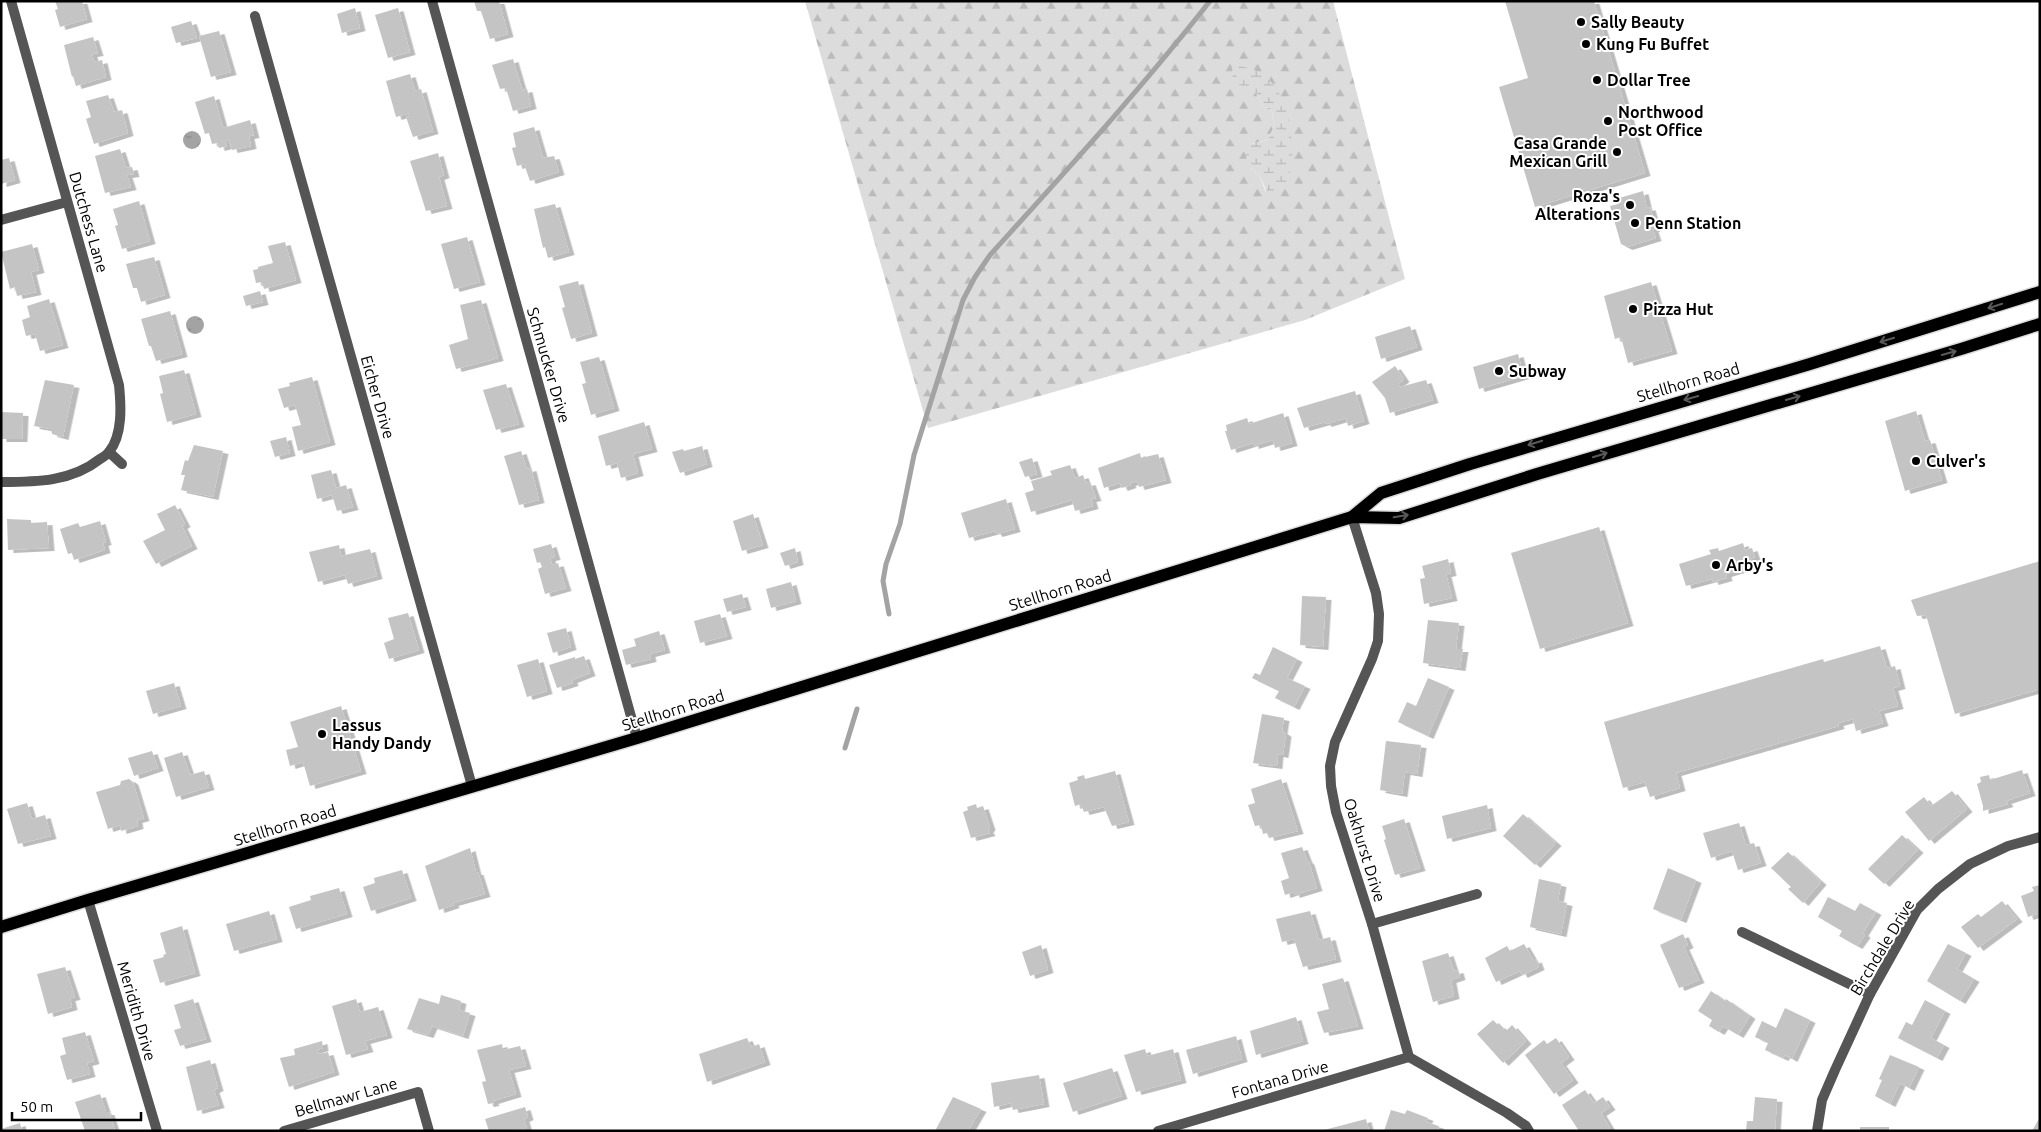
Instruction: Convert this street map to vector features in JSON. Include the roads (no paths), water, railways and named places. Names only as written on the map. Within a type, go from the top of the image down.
[{"type":"main road","name":"Stellhorn Road","points":[[1352,517],[1381,493],[1570,433],[1810,364],[2040,292]]},
{"type":"main road","name":"Stellhorn Road","points":[[1,927],[637,738],[1352,517],[1399,518],[1537,474],[2040,324]]},
{"type":"street","name":"Dutchess Lane","points":[[11,1],[119,385],[121,408],[118,431],[109,452]]},
{"type":"street","name":"Schmucker Drive","points":[[432,1],[637,738]]},
{"type":"street","name":"Eicher Drive","points":[[255,16],[472,786]]},
{"type":"street","points":[[1,220],[67,202]]},
{"type":"street","points":[[1,482],[39,482],[67,477],[90,468],[109,452],[122,464]]},
{"type":"street","name":"Oakhurst Drive","points":[[1352,517],[1376,593],[1379,614],[1378,640],[1335,742],[1330,766],[1336,812],[1372,924],[1409,1057]]},
{"type":"street","name":"Birchdale Drive","points":[[1817,1131],[1822,1100],[1870,994],[1917,910],[1938,889],[1970,864],[2008,846],[2040,837]]},
{"type":"street","points":[[1372,924],[1477,894]]},
{"type":"street","name":"Meridith Drive","points":[[88,900],[157,1131]]},
{"type":"street","points":[[1742,932],[1870,994]]},
{"type":"street","points":[[1409,1057],[1507,1113],[1526,1126],[1529,1131]]},
{"type":"street","name":"Fontana Drive","points":[[1158,1131],[1409,1057]]},
{"type":"street","name":"Bellmawr Lane","points":[[284,1131],[418,1092],[429,1131]]},
{"type":"water","points":[[192,131],[200,136],[201,140],[196,148],[192,149],[184,144],[183,140],[188,132]]},
{"type":"water","points":[[191,316],[199,316],[204,321],[202,332],[191,334],[186,329],[186,321]]},
{"type":"waterway","points":[[889,614],[883,581],[886,564],[900,524],[914,455],[963,300],[975,277],[990,255],[1130,98],[1210,1]]},
{"type":"waterway","points":[[845,748],[857,709]]},
{"type":"place","name":"Sally Beauty","points":[[1581,22]]},
{"type":"place","name":"Kung Fu Buffet","points":[[1586,44]]},
{"type":"place","name":"Dollar Tree","points":[[1597,80]]},
{"type":"place","name":"Northwood Post Office","points":[[1608,121]]},
{"type":"place","name":"Casa Grande Mexican Grill","points":[[1617,152]]},
{"type":"place","name":"Roza's Alterations","points":[[1630,205]]},
{"type":"place","name":"Penn Station","points":[[1635,223]]},
{"type":"place","name":"Pizza Hut","points":[[1633,309]]},
{"type":"place","name":"Subway","points":[[1499,371]]},
{"type":"place","name":"Culver's","points":[[1916,461]]},
{"type":"place","name":"Arby's","points":[[1716,565]]},
{"type":"place","name":"Lassus Handy Dandy","points":[[322,734]]}]
